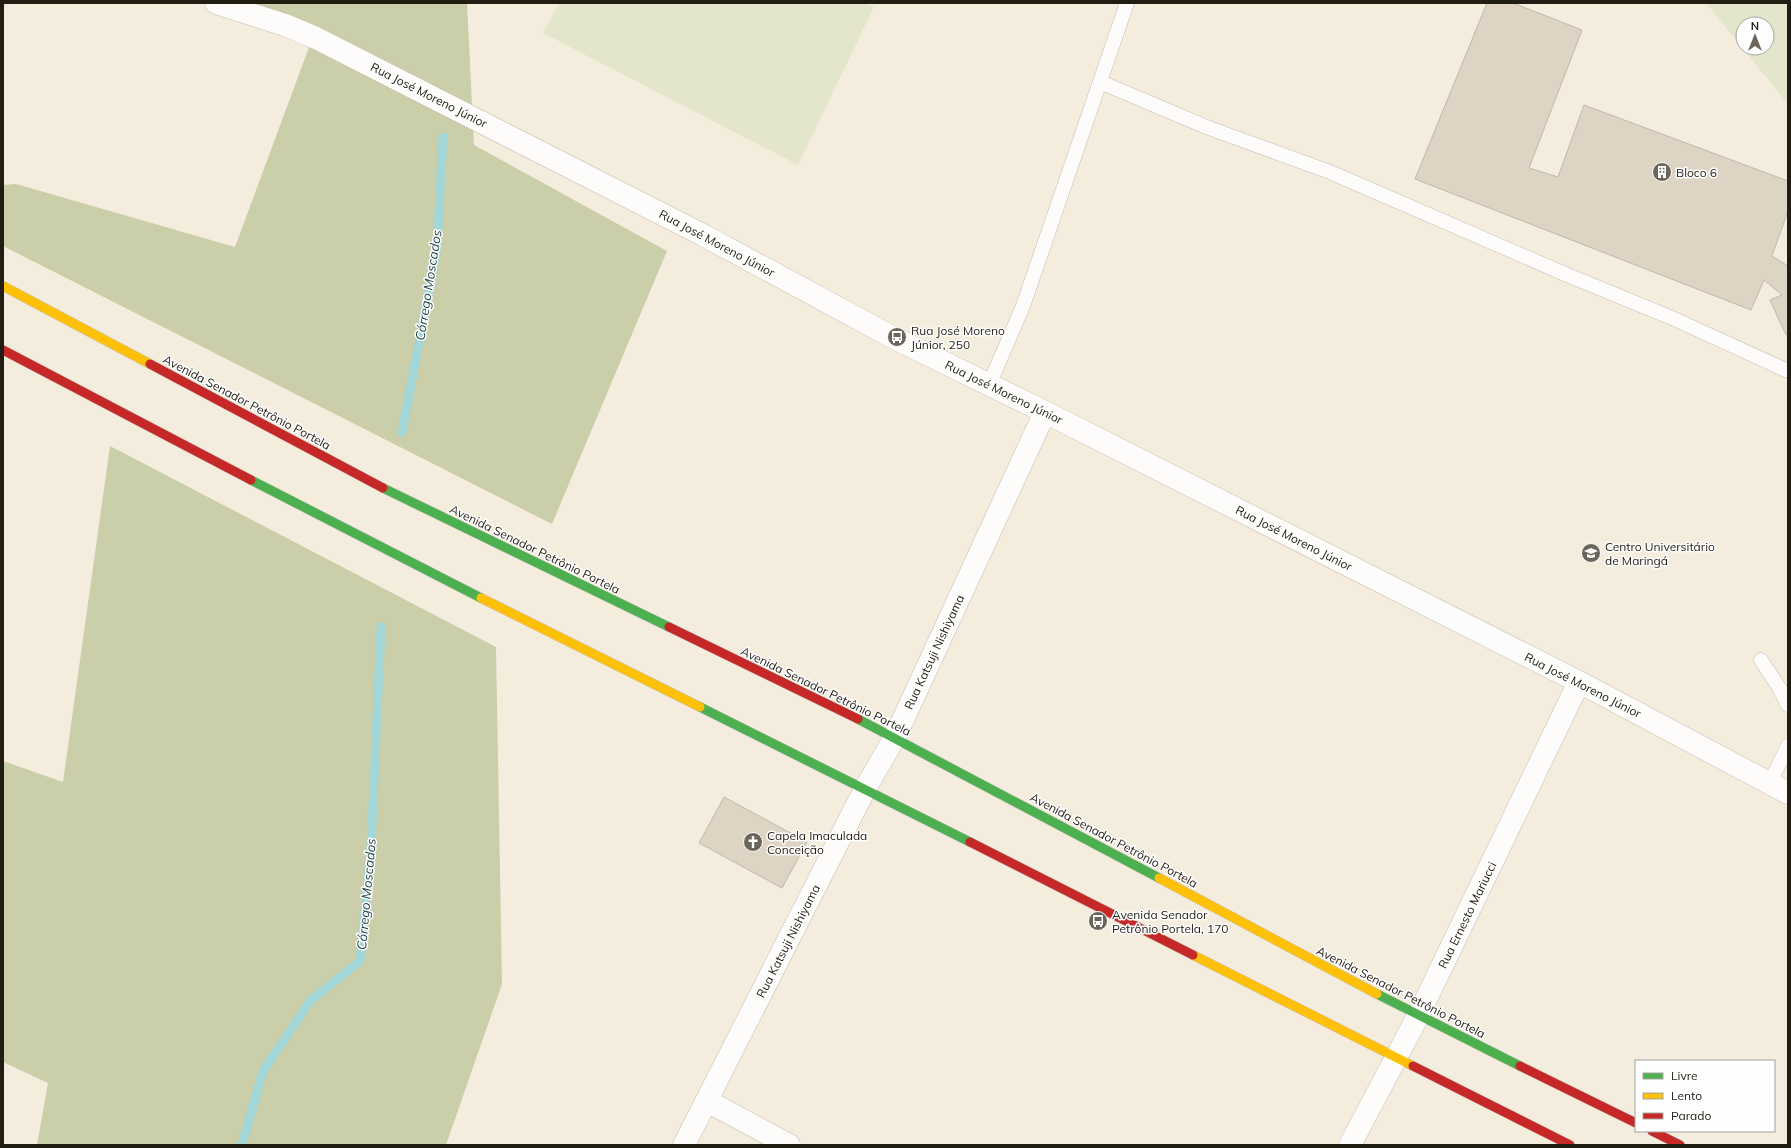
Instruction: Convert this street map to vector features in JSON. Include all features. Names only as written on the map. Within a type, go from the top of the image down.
[{"type":"main road","name":"Avenida Senador Petrônio Portela","points":[[3,286],[381,487],[895,737],[1418,1016],[1635,1123]]},
{"type":"main road","points":[[3,350],[363,539],[865,789],[1570,1145]]},
{"type":"main road","points":[[1654,1132],[1680,1145]]},
{"type":"street","name":"Rua José Moreno Júnior","points":[[216,3],[285,25],[316,38],[702,235],[894,338],[1045,412],[1580,682],[1779,788]]},
{"type":"street","name":"Rua Katsuji Nishiyama","points":[[684,1145],[865,789],[895,737],[1045,412]]},
{"type":"street","name":"Rua Ernesto Mariucci","points":[[1350,1145],[1418,1016],[1580,682]]},
{"type":"street","points":[[708,1100],[789,1145]]},
{"type":"lane","points":[[989,385],[1023,306],[1127,3]]},
{"type":"lane","points":[[1100,82],[1209,128],[1330,172],[1565,274],[1672,318],[1788,371]]},
{"type":"lane","points":[[1761,660],[1776,682],[1788,705]]},
{"type":"lane","points":[[1779,788],[1788,746]]},
{"type":"green space","points":[[245,3],[467,3],[474,145],[667,251],[552,524],[3,246],[3,185],[16,184],[235,247],[315,31]]},
{"type":"green space","points":[[559,3],[865,3],[874,7],[798,165],[543,33]]},
{"type":"green space","points":[[1706,3],[1788,3],[1788,104],[1749,56],[1775,56],[1775,16],[1735,16],[1735,39]]},
{"type":"green space","points":[[110,446],[496,647],[502,984],[446,1145],[37,1145],[48,1083],[3,1062],[3,761],[63,782]]},
{"type":"building","name":"Bloco 6","points":[[1487,3],[1513,3],[1582,30],[1529,168],[1558,177],[1584,105],[1788,181],[1788,211],[1772,256],[1788,266],[1788,334],[1786,335],[1770,300],[1782,295],[1764,280],[1751,310],[1415,179]]},
{"type":"building","name":"Capela Imaculada Conceição","points":[[724,797],[807,842],[782,888],[699,843]]},
{"type":"waterway","name":"Córrego Moscados","points":[[402,432],[437,248],[443,137]]},
{"type":"waterway","name":"Córrego Moscados","points":[[242,1145],[263,1071],[311,1000],[360,961],[371,847],[381,627]]},
{"type":"traffic: fast","points":[[251,480],[481,598]]},
{"type":"traffic: fast","points":[[383,488],[669,627]]},
{"type":"traffic: fast","points":[[700,707],[970,842]]},
{"type":"traffic: fast","points":[[858,719],[1159,878]]},
{"type":"traffic: fast","points":[[1377,994],[1520,1066]]},
{"type":"traffic: slow","points":[[3,286],[150,364]]},
{"type":"traffic: slow","points":[[481,598],[700,707]]},
{"type":"traffic: slow","points":[[1159,878],[1377,994]]},
{"type":"traffic: slow","points":[[1193,955],[1413,1066]]},
{"type":"traffic: jam","points":[[3,350],[251,480]]},
{"type":"traffic: jam","points":[[150,364],[383,488]]},
{"type":"traffic: jam","points":[[669,627],[858,719]]},
{"type":"traffic: jam","points":[[970,842],[1193,955]]},
{"type":"traffic: jam","points":[[1413,1066],[1570,1145]]},
{"type":"traffic: jam","points":[[1520,1066],[1635,1123]]},
{"type":"traffic: jam","points":[[1654,1132],[1680,1145]]},
{"type":"place","name":"Bloco 6","points":[[1662,172]]},
{"type":"place","name":"Rua José Moreno Júnior, 250","points":[[897,337]]},
{"type":"place","name":"Centro Universitário de Maringá","points":[[1591,553]]},
{"type":"place","name":"Capela Imaculada Conceição","points":[[753,842]]},
{"type":"place","name":"Avenida Senador Petrônio Portela, 170","points":[[1098,921]]}]
